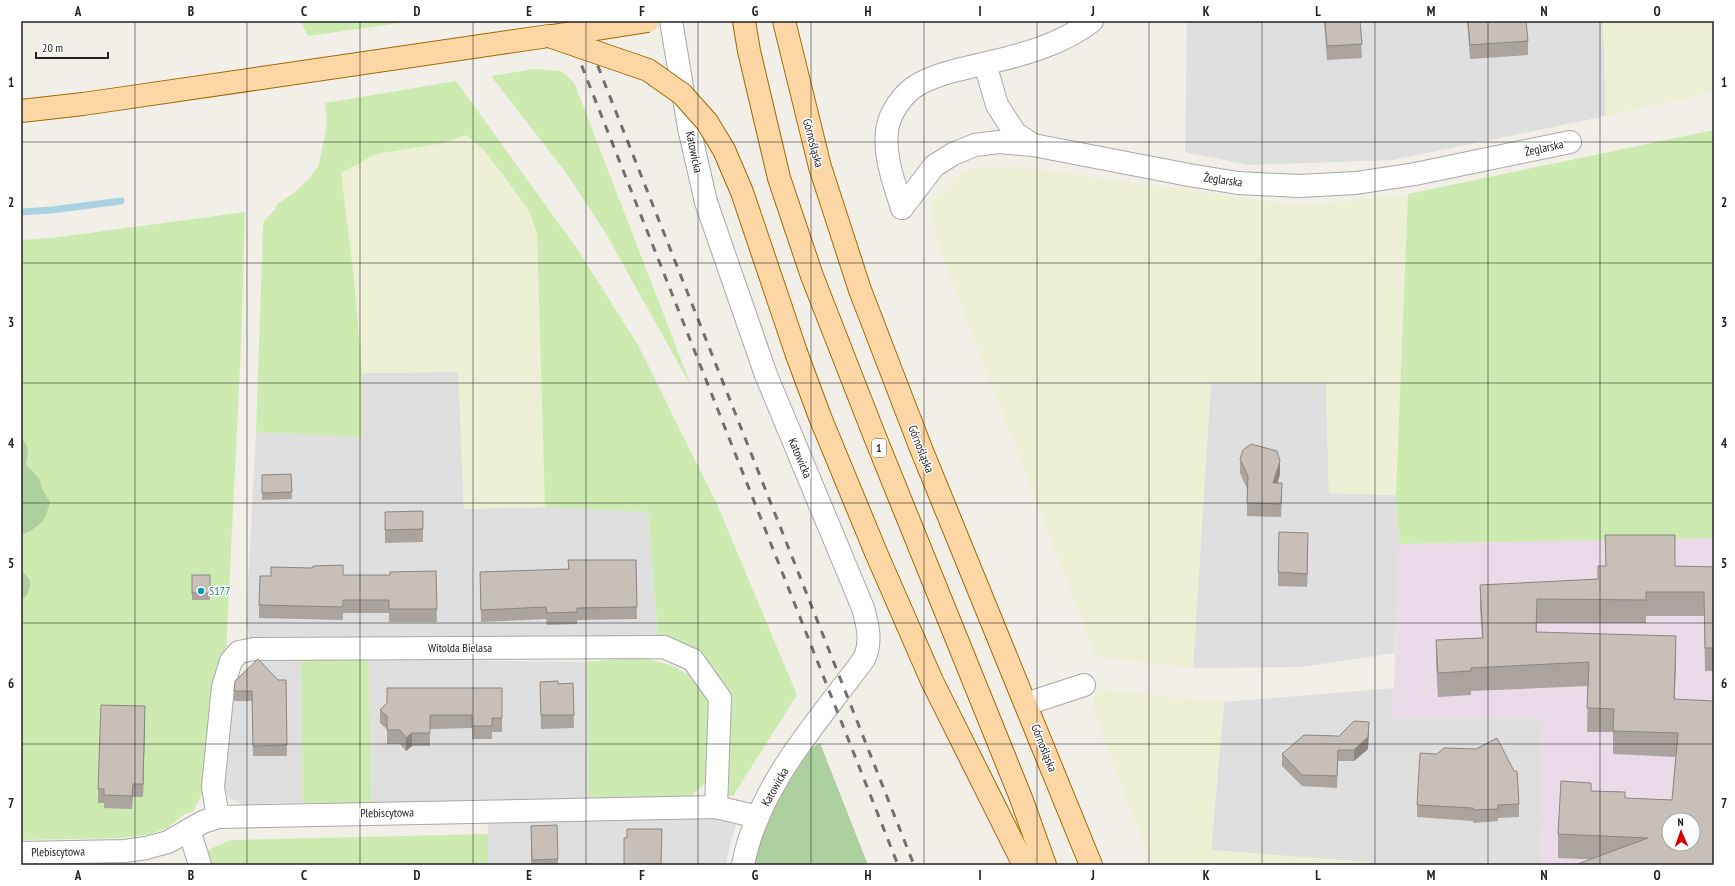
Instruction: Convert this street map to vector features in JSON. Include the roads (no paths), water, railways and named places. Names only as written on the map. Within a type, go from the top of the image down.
[{"type":"main road","points":[[548,36],[569,21]]},
{"type":"main road","points":[[21,111],[83,104],[648,21]]},
{"type":"main road","name":"1","points":[[744,21],[749,51],[780,178],[812,276],[874,437],[1021,798],[1045,865]]},
{"type":"main road","name":"Górnośląska","points":[[784,21],[820,167],[848,256],[907,414],[1091,865]]},
{"type":"main road","points":[[548,36],[648,70],[682,94],[698,110],[717,136],[733,168],[742,192],[809,389],[877,555],[932,681],[1024,865]]},
{"type":"street","name":"Katowicka","points":[[671,21],[689,128],[706,202],[766,375],[863,608],[869,632],[868,652],[864,659],[794,753],[774,784],[758,817],[743,865]]},
{"type":"street","points":[[1033,144],[1015,133],[997,105],[984,64],[1029,52],[1080,31],[1092,21]]},
{"type":"street","name":"Żeglarska","points":[[984,64],[950,72],[918,85],[896,106],[887,129],[887,150],[893,180],[902,208],[934,166],[953,154],[974,145],[999,142],[1033,144],[1189,175],[1238,183],[1299,186],[1356,183],[1415,174],[1570,142]]},
{"type":"street","name":"Witolda Bielasa","points":[[218,817],[213,787],[224,687],[231,661],[239,652],[254,649],[664,647],[693,660],[720,698],[716,807]]},
{"type":"street","points":[[1026,704],[1084,685]]},
{"type":"street","name":"Plebiscytowa","points":[[21,853],[82,858],[146,848],[168,842],[204,822],[218,817],[716,807],[758,817]]},
{"type":"street","points":[[189,830],[200,865]]},
{"type":"waterway","points":[[21,212],[52,210],[121,201]]},
{"type":"railway","points":[[564,21],[898,865]]},
{"type":"railway","points":[[580,21],[914,865]]},
{"type":"place","name":"S177","points":[[201,591]]}]
